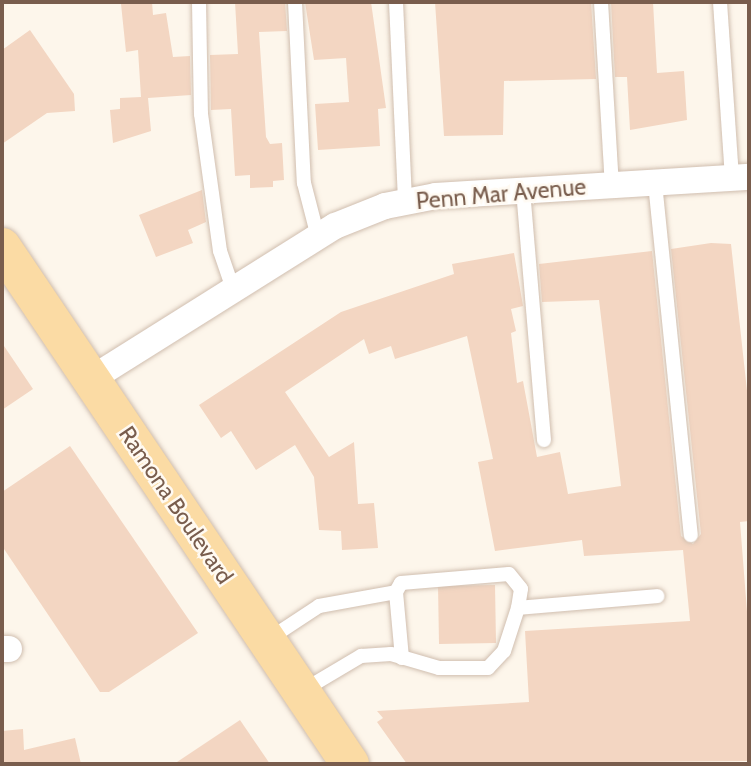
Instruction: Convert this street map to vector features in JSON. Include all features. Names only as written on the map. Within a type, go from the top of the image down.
[{"type":"main road","name":"Ramona Boulevard","points":[[2,247],[350,764]]},
{"type":"street","name":"Penn Mar Avenue","points":[[92,379],[318,236],[405,202],[523,190],[741,178]]},
{"type":"lane","points":[[198,2],[201,114],[220,251],[233,289]]},
{"type":"lane","points":[[295,2],[304,183],[318,236]]},
{"type":"lane","points":[[396,2],[405,202]]},
{"type":"lane","points":[[601,2],[612,185]]},
{"type":"lane","points":[[720,2],[741,178]]},
{"type":"lane","points":[[655,183],[691,535]]},
{"type":"lane","points":[[523,190],[544,440]]},
{"type":"lane","points":[[301,692],[361,656],[402,658],[439,668],[488,668],[504,651],[519,608],[521,589],[509,575],[401,583],[396,592],[402,658]]},
{"type":"lane","points":[[267,640],[319,606],[396,592]]},
{"type":"lane","points":[[519,608],[657,596]]},
{"type":"building","points":[[152,2],[153,15],[166,13],[173,57],[190,56],[191,95],[148,98],[151,131],[113,143],[110,110],[120,109],[120,98],[141,97],[138,50],[126,52],[121,4]]},
{"type":"building","points":[[235,2],[285,2],[287,31],[259,32],[266,137],[270,144],[282,143],[284,180],[273,181],[273,187],[250,188],[250,175],[235,176],[231,109],[211,110],[210,55],[238,54]]},
{"type":"building","points":[[305,2],[371,2],[386,108],[378,109],[380,146],[318,150],[315,104],[349,102],[346,58],[314,60]]},
{"type":"building","points":[[435,2],[591,2],[596,79],[504,81],[503,135],[444,136]]},
{"type":"building","points":[[611,2],[653,2],[657,73],[684,71],[687,120],[630,130],[627,77],[615,77]]},
{"type":"building","points":[[30,30],[74,94],[75,111],[47,113],[2,144],[2,50]]},
{"type":"building","points":[[202,190],[206,222],[188,230],[193,243],[156,257],[139,215]]},
{"type":"building","points":[[711,243],[731,244],[749,409],[749,521],[740,522],[749,637],[748,761],[407,764],[377,722],[383,718],[377,711],[529,702],[525,631],[690,621],[683,550],[584,556],[582,540],[495,551],[478,462],[493,459],[467,336],[395,359],[391,346],[369,354],[364,339],[285,392],[329,457],[354,442],[358,504],[374,503],[378,548],[342,550],[341,531],[319,530],[314,477],[295,445],[256,470],[231,431],[221,438],[199,405],[341,312],[454,274],[452,264],[514,253],[523,306],[511,309],[516,331],[511,333],[517,383],[523,381],[537,457],[560,452],[568,494],[621,486],[599,300],[542,302],[539,264],[652,251],[681,536],[693,544],[701,534],[671,249]]},
{"type":"building","points":[[2,343],[33,389],[2,410]]},
{"type":"building","points":[[70,446],[198,633],[109,692],[100,692],[2,546],[2,492]]},
{"type":"building","points":[[495,585],[496,643],[439,644],[438,586]]},
{"type":"building","points":[[240,720],[270,764],[174,764]]},
{"type":"building","points":[[23,729],[24,750],[75,738],[81,764],[2,764],[2,731]]}]
